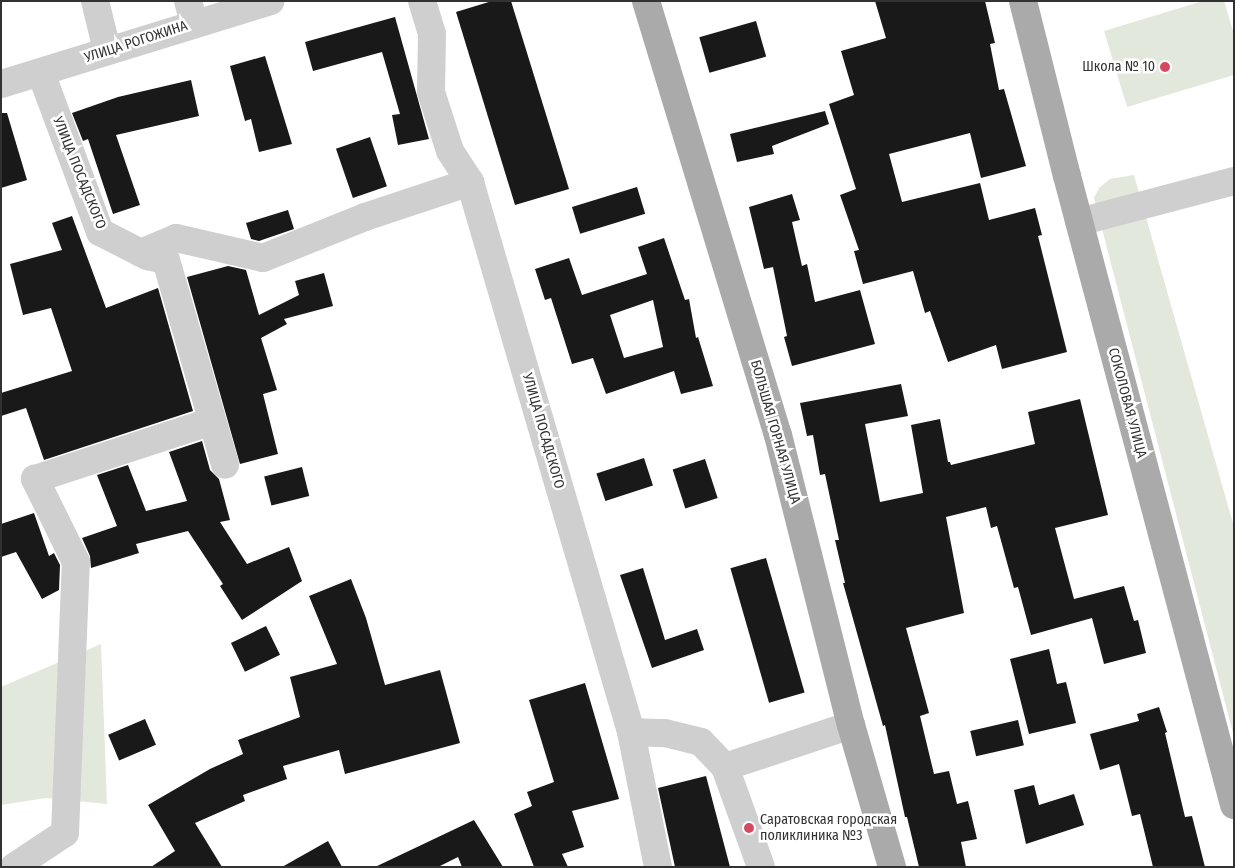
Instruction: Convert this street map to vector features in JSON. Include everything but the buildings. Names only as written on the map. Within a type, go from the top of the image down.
[{"type":"main road","name":"БОЛЬШАЯ ГОРНАЯ УЛИЦА","points":[[646,1],[778,435],[851,725],[892,867]]},
{"type":"main road","name":"СОКОЛОВАЯ УЛИЦА","points":[[1023,1],[1079,222],[1234,805]]},
{"type":"street","points":[[95,1],[107,50]]},
{"type":"street","name":"УЛИЦА РОГОЖИНА","points":[[1,84],[107,50],[191,12],[271,1]]},
{"type":"street","name":"УЛИЦА ПОСАДСКОГО","points":[[422,1],[432,34],[431,92],[450,151],[470,182],[631,732],[658,867]]},
{"type":"street","name":"УЛИЦА ПОСАДСКОГО","points":[[41,72],[100,232],[141,253],[166,260],[225,465]]},
{"type":"street","points":[[141,253],[176,238],[263,258],[365,217],[470,182]]},
{"type":"street","points":[[1079,222],[1234,182]]},
{"type":"street","points":[[14,867],[65,833],[76,562],[35,479],[212,421]]},
{"type":"street","points":[[725,767],[851,725]]},
{"type":"street","points":[[631,732],[665,733],[701,742],[725,767],[761,867]]},
{"type":"shaded area","points":[[1203,1],[1224,1],[1234,34],[1234,75],[1127,107],[1104,31]]},
{"type":"shaded area","points":[[1134,175],[1234,527],[1234,737],[1094,198],[1099,188],[1110,179]]},
{"type":"shaded area","points":[[101,644],[107,804],[46,798],[1,805],[1,687]]},
{"type":"place","name":"Школа № 10","points":[[1165,67]]},
{"type":"place","name":"Саратовская городская поликлиника №3","points":[[749,828]]}]
